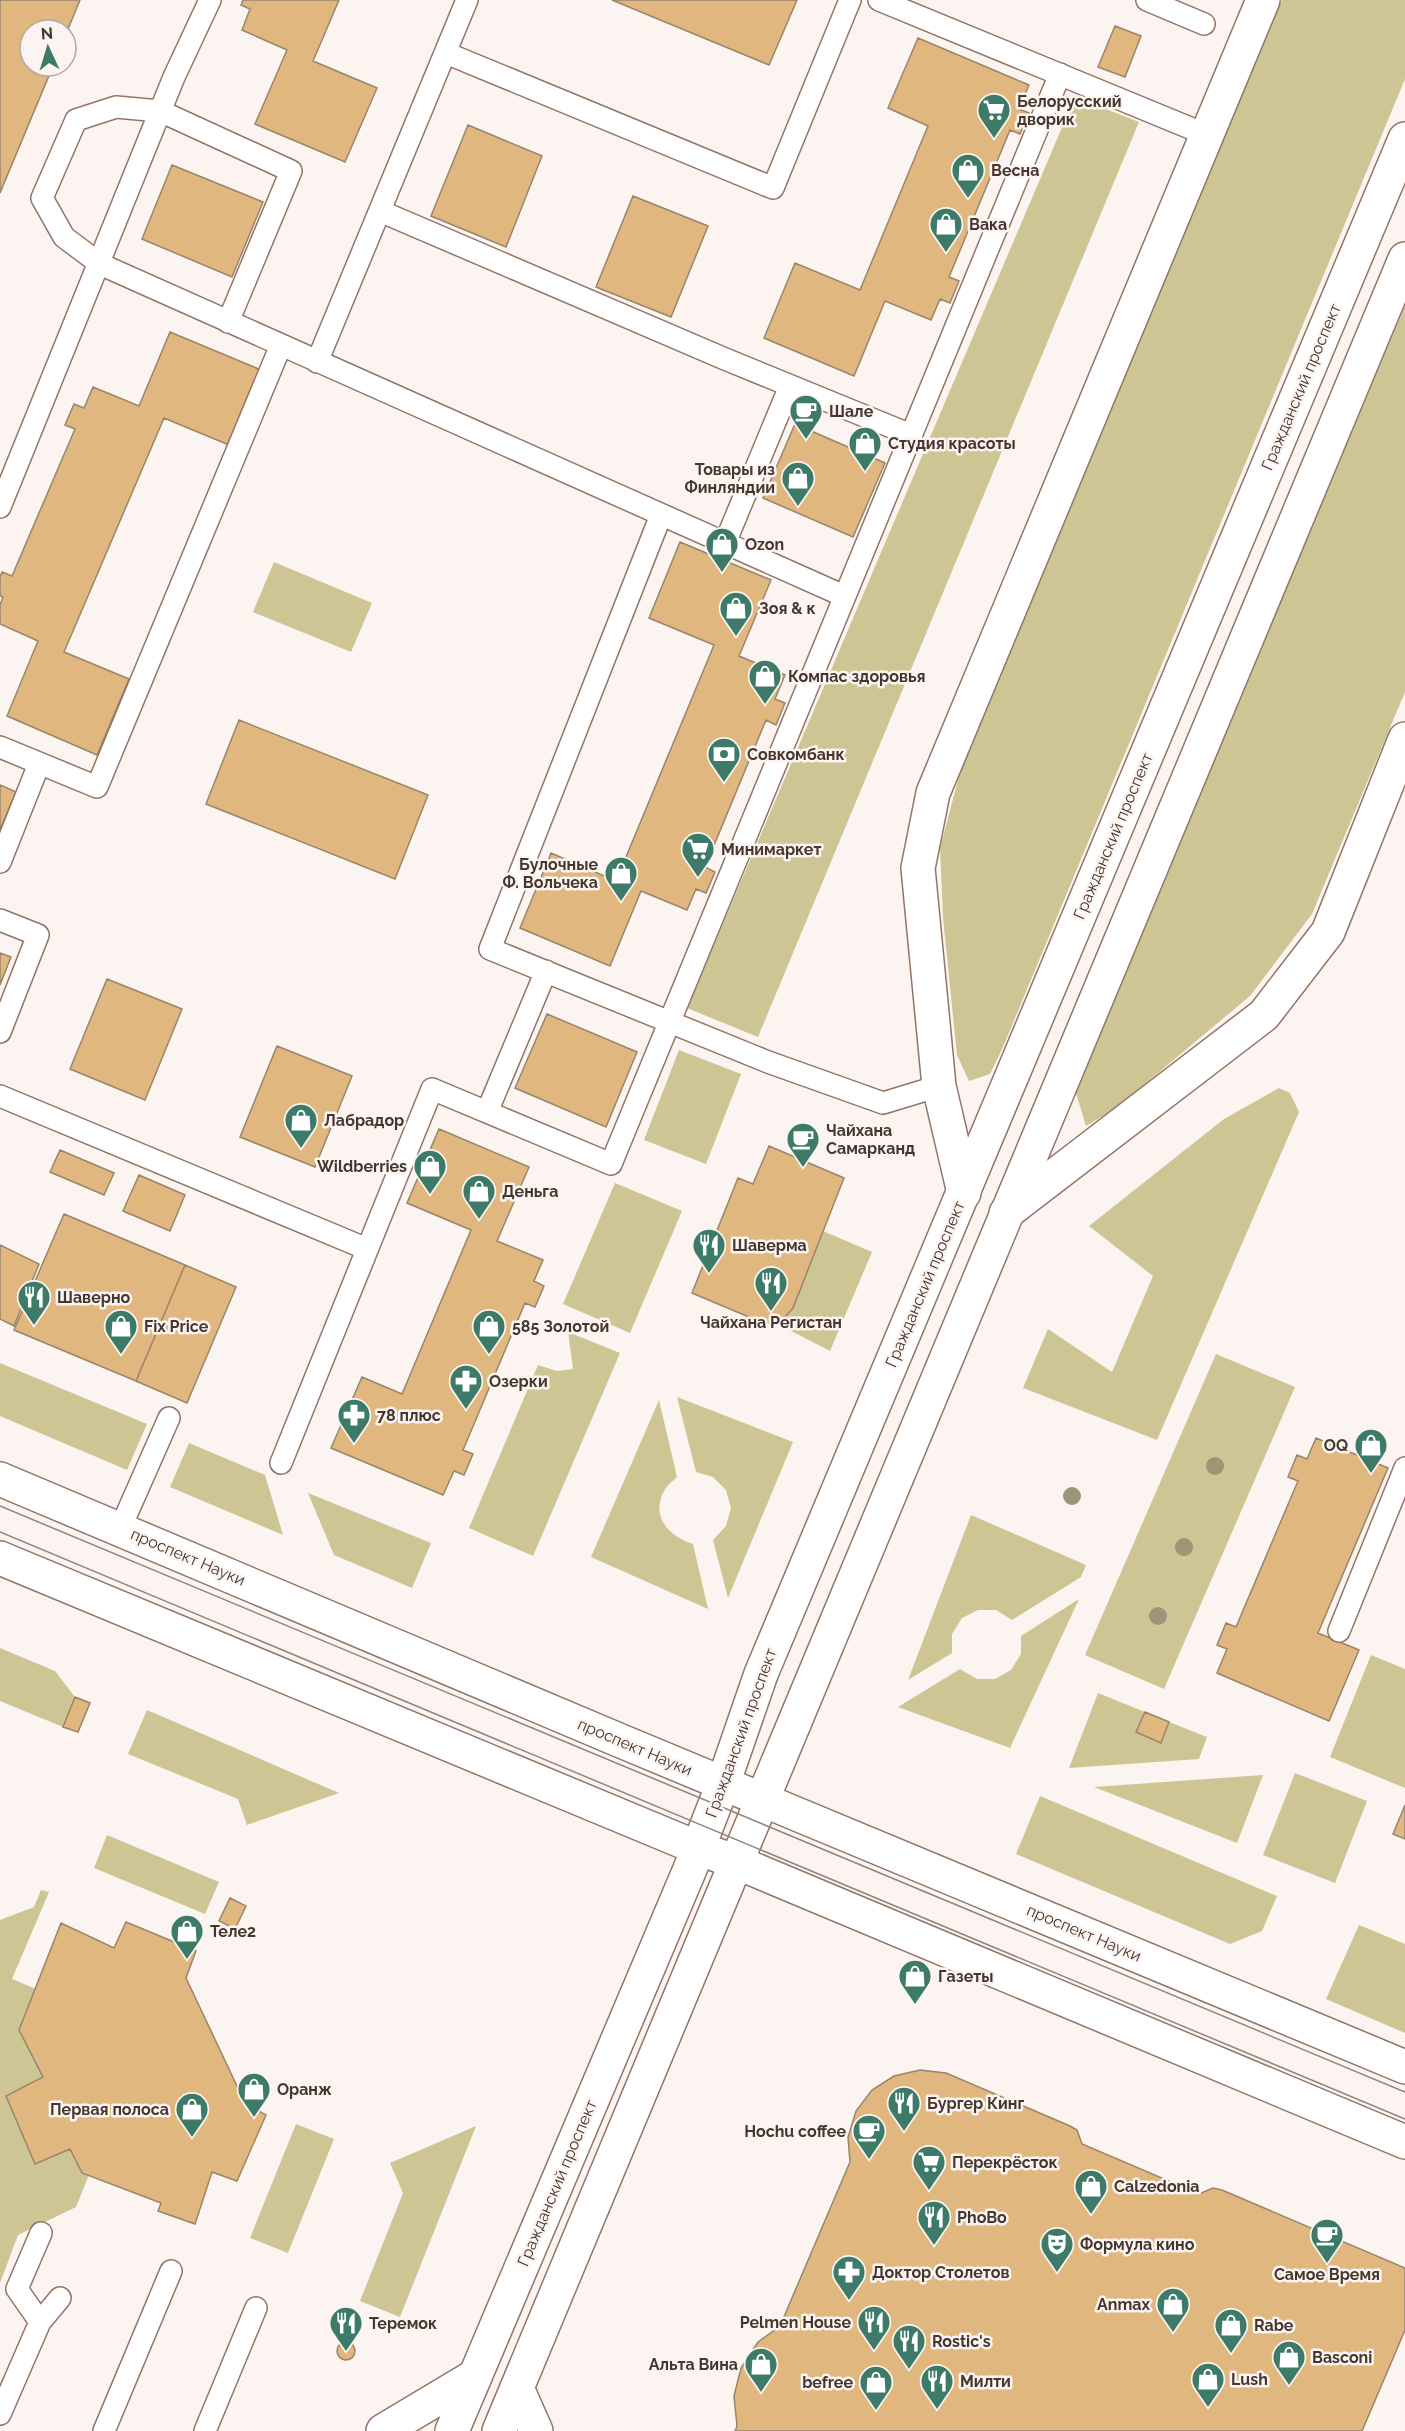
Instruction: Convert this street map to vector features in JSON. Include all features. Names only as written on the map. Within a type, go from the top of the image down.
[{"type":"main road","points":[[964,1192],[939,1086],[918,868],[933,793],[1263,0]]},
{"type":"main road","name":"Гражданский проспект","points":[[452,2431],[698,1848],[761,1674],[1405,139]]},
{"type":"main road","points":[[499,2431],[1405,259]]},
{"type":"main road","points":[[1006,1213],[1264,1015],[1328,932],[1405,739]]},
{"type":"main road","name":"проспект Науки","points":[[0,1479],[723,1784],[762,1798],[1405,2067]]},
{"type":"main road","points":[[0,1558],[1405,2142]]},
{"type":"main road","points":[[383,2431],[475,2376]]},
{"type":"main road","points":[[517,2388],[536,2431]]},
{"type":"lane","points":[[2,494],[100,264],[160,111],[210,0]]},
{"type":"lane","points":[[317,362],[466,0]]},
{"type":"lane","points":[[446,53],[773,188],[850,0]]},
{"type":"lane","points":[[879,0],[1207,135]]},
{"type":"lane","points":[[1147,0],[1204,24]]},
{"type":"lane","points":[[281,1463],[432,1089],[612,1164],[1060,74]]},
{"type":"lane","points":[[228,322],[291,171],[160,111],[117,107],[76,120],[42,198],[64,237],[100,264],[228,322],[281,345],[317,362],[844,596]]},
{"type":"lane","points":[[380,211],[790,386],[911,435]]},
{"type":"lane","points":[[0,747],[97,787],[281,345]]},
{"type":"lane","points":[[725,543],[790,386]]},
{"type":"lane","points":[[661,515],[490,948],[768,1062],[883,1103],[939,1086]]},
{"type":"lane","points":[[0,862],[39,764]]},
{"type":"lane","points":[[0,920],[38,935],[0,1032]]},
{"type":"lane","points":[[487,1112],[546,971]]},
{"type":"lane","points":[[0,1096],[368,1249]]},
{"type":"lane","points":[[120,1529],[169,1418]]},
{"type":"lane","points":[[1339,1630],[1405,1468]]},
{"type":"lane","points":[[40,2322],[17,2289],[41,2233]]},
{"type":"lane","points":[[104,2431],[171,2271]]},
{"type":"lane","points":[[0,2414],[40,2322],[60,2298]]},
{"type":"lane","points":[[205,2431],[256,2308]]},
{"type":"shaded area","points":[[1282,0],[1405,0],[1405,79],[1003,1047],[990,1074],[969,1081],[957,1055],[943,918],[940,848],[963,761]]},
{"type":"shaded area","points":[[1075,97],[1139,122],[758,1037],[687,1008]]},
{"type":"shaded area","points":[[1405,306],[1405,692],[1312,914],[1250,996],[1116,1108],[1086,1126],[1075,1090]]},
{"type":"shaded area","points":[[274,562],[372,603],[351,652],[253,612]]},
{"type":"shaded area","points":[[679,1050],[741,1074],[706,1164],[644,1140]]},
{"type":"shaded area","points":[[1279,1088],[1290,1093],[1299,1112],[1157,1440],[1023,1388],[1048,1329],[1112,1372],[1153,1276],[1089,1226],[1224,1119]]},
{"type":"shaded area","points":[[615,1183],[682,1211],[630,1333],[563,1304]]},
{"type":"shaded area","points":[[823,1231],[872,1252],[830,1351],[774,1322],[785,1317],[793,1308]]},
{"type":"shaded area","points":[[568,1332],[620,1353],[533,1556],[469,1528],[538,1365],[557,1371],[573,1369]]},
{"type":"shaded area","points":[[1216,1354],[1295,1387],[1164,1689],[1085,1655]]},
{"type":"shaded area","points":[[0,1363],[147,1424],[127,1470],[0,1416]]},
{"type":"shaded area","points":[[677,1397],[793,1442],[728,1598],[713,1540],[726,1526],[731,1508],[726,1490],[713,1477],[696,1472]]},
{"type":"shaded area","points":[[659,1400],[677,1477],[664,1491],[659,1509],[670,1531],[693,1544],[708,1609],[591,1557]]},
{"type":"shaded area","points":[[189,1443],[265,1475],[283,1535],[170,1487]]},
{"type":"shaded area","points":[[308,1493],[431,1543],[412,1588],[334,1555]]},
{"type":"shaded area","points":[[971,1515],[1086,1565],[1081,1577],[1012,1620],[996,1610],[978,1610],[962,1618],[952,1634],[952,1653],[908,1680]]},
{"type":"shaded area","points":[[1079,1599],[1010,1748],[898,1707],[960,1669],[977,1679],[995,1679],[1011,1670],[1021,1654],[1021,1636]]},
{"type":"shaded area","points":[[0,1648],[55,1671],[75,1697],[63,1727],[0,1701]]},
{"type":"shaded area","points":[[1371,1655],[1405,1669],[1405,1788],[1330,1757]]},
{"type":"shaded area","points":[[1098,1693],[1145,1712],[1137,1732],[1161,1742],[1169,1722],[1207,1737],[1199,1759],[1069,1768]]},
{"type":"shaded area","points":[[147,1710],[339,1793],[247,1825],[238,1799],[128,1754]]},
{"type":"shaded area","points":[[1295,1773],[1367,1801],[1335,1883],[1263,1855]]},
{"type":"shaded area","points":[[1263,1775],[1237,1843],[1094,1787]]},
{"type":"shaded area","points":[[1040,1796],[1277,1896],[1262,1931],[1230,1944],[1016,1854]]},
{"type":"shaded area","points":[[107,1835],[219,1882],[205,1914],[94,1868]]},
{"type":"shaded area","points":[[41,1890],[49,1892],[12,1979],[36,1989],[19,2030],[43,2077],[6,2096],[35,2164],[70,2149],[82,2173],[89,2175],[76,2207],[18,2235],[0,2283],[0,1920],[34,1907]]},
{"type":"shaded area","points":[[1359,1925],[1405,1944],[1405,2033],[1326,1999]]},
{"type":"shaded area","points":[[296,2124],[334,2139],[288,2253],[250,2238]]},
{"type":"shaded area","points":[[476,2126],[400,2317],[360,2301],[403,2193],[390,2163]]},
{"type":"building","points":[[0,0],[80,0],[73,18],[18,18],[18,78],[48,78],[0,193]]},
{"type":"building","points":[[243,0],[339,0],[313,61],[377,88],[345,162],[255,124],[287,50],[242,30],[250,9],[241,5]]},
{"type":"building","points":[[612,0],[797,0],[769,65]]},
{"type":"building","points":[[1115,26],[1141,36],[1125,77],[1098,67]]},
{"type":"building","points":[[918,38],[1029,85],[1019,109],[1029,113],[1020,134],[1010,130],[949,277],[959,281],[950,303],[940,299],[931,320],[885,301],[854,376],[764,338],[795,263],[860,290],[928,126],[888,108]]},
{"type":"building","points":[[468,125],[542,156],[506,247],[431,216]]},
{"type":"building","points":[[172,165],[263,202],[232,277],[142,239]]},
{"type":"building","points":[[633,196],[708,226],[671,317],[596,287]]},
{"type":"building","points":[[170,332],[261,370],[229,445],[164,418],[64,652],[129,679],[97,755],[7,716],[38,641],[0,624],[0,605],[3,597],[0,596],[0,577],[2,572],[12,576],[75,429],[65,425],[74,404],[84,408],[93,387],[139,406]]},
{"type":"building","points":[[795,424],[885,463],[853,537],[763,498]]},
{"type":"building","points":[[680,542],[771,580],[739,656],[785,675],[775,699],[785,703],[776,725],[766,720],[705,867],[715,872],[706,893],[696,889],[687,910],[641,891],[610,966],[520,928],[551,853],[616,881],[714,645],[649,618]]},
{"type":"building","points":[[239,720],[428,795],[395,879],[206,804]]},
{"type":"building","points":[[0,785],[16,792],[0,830]]},
{"type":"building","points":[[0,953],[11,957],[0,985]]},
{"type":"building","points":[[107,979],[182,1009],[145,1100],[70,1069]]},
{"type":"building","points":[[547,1014],[637,1052],[606,1127],[515,1088]]},
{"type":"building","points":[[277,1046],[352,1076],[315,1167],[240,1137]]},
{"type":"building","points":[[439,1129],[529,1167],[497,1241],[543,1260],[534,1281],[544,1286],[535,1307],[525,1303],[463,1450],[473,1454],[464,1475],[454,1471],[443,1495],[331,1448],[362,1377],[402,1394],[471,1230],[407,1203]]},
{"type":"building","points":[[769,1146],[844,1178],[793,1308],[785,1317],[774,1322],[763,1323],[692,1293],[738,1178],[753,1184]]},
{"type":"building","points":[[60,1150],[114,1173],[104,1195],[50,1172]]},
{"type":"building","points":[[139,1175],[185,1195],[170,1231],[123,1211]]},
{"type":"building","points":[[64,1214],[185,1265],[136,1381],[14,1330]]},
{"type":"building","points":[[0,1245],[39,1264],[14,1326],[0,1319]]},
{"type":"building","points":[[185,1265],[236,1287],[187,1403],[136,1381]]},
{"type":"building","points":[[1316,1438],[1388,1468],[1318,1633],[1359,1650],[1329,1721],[1217,1673],[1227,1649],[1217,1645],[1226,1623],[1236,1627],[1298,1481],[1288,1477],[1297,1455],[1307,1459]]},
{"type":"building","points":[[75,1697],[90,1703],[78,1732],[63,1727]]},
{"type":"building","points":[[1145,1712],[1169,1722],[1161,1743],[1136,1732]]},
{"type":"building","points":[[1405,1805],[1405,1839],[1393,1834]]},
{"type":"building","points":[[230,1898],[246,1906],[235,1929],[219,1921]]},
{"type":"building","points":[[126,1922],[196,1951],[186,1978],[245,2103],[266,2115],[237,2181],[212,2172],[195,2224],[158,2211],[161,2203],[82,2173],[70,2149],[35,2164],[6,2096],[43,2077],[19,2030],[61,1923],[114,1948]]},
{"type":"building","points":[[920,2070],[946,2073],[1070,2126],[1077,2130],[1082,2144],[1199,2194],[1213,2188],[1222,2190],[1405,2268],[1405,2330],[1362,2431],[735,2431],[737,2426],[734,2396],[741,2368],[758,2342],[780,2326],[850,2162],[848,2137],[856,2111],[872,2090],[894,2076]]},
{"type":"building","name":"Теремок","points":[[346,2342],[352,2345],[355,2351],[352,2357],[346,2360],[340,2357],[337,2351],[340,2345]]},
{"type":"tram line","points":[[0,1506],[1405,2092]]},
{"type":"tram line","points":[[0,1532],[1405,2119]]},
{"type":"place","name":"Белорусский дворик","points":[[994,139]]},
{"type":"place","name":"Весна","points":[[968,199]]},
{"type":"place","name":"Вака","points":[[946,253]]},
{"type":"place","name":"Шале","points":[[806,440]]},
{"type":"place","name":"Студия красоты","points":[[865,472]]},
{"type":"place","name":"Товары из Финляндии","points":[[798,507]]},
{"type":"place","name":"Ozon","points":[[722,573]]},
{"type":"place","name":"Зоя & к","points":[[736,637]]},
{"type":"place","name":"Компас здоровья","points":[[765,705]]},
{"type":"place","name":"Совкомбанк","points":[[724,783]]},
{"type":"place","name":"Минимаркет","points":[[698,878]]},
{"type":"place","name":"Булочные Ф. Вольчека","points":[[621,902]]},
{"type":"place","name":"Лабрадор","points":[[301,1149]]},
{"type":"place","name":"Чайхана Самарканд","points":[[803,1168]]},
{"type":"place","name":"Wildberries","points":[[430,1195]]},
{"type":"place","name":"Деньга","points":[[479,1220]]},
{"type":"place","name":"Шаверма","points":[[709,1274]]},
{"type":"place","name":"Чайхана Регистан","points":[[771,1312]]},
{"type":"place","name":"Шаверно","points":[[34,1326]]},
{"type":"place","name":"Fix Price","points":[[121,1355]]},
{"type":"place","name":"585 Золотой","points":[[489,1355]]},
{"type":"place","name":"Озерки","points":[[466,1410]]},
{"type":"place","name":"78 плюс","points":[[354,1444]]},
{"type":"place","name":"OQ","points":[[1371,1474]]},
{"type":"place","name":"Теле2","points":[[187,1960]]},
{"type":"place","name":"Газеты","points":[[915,2005]]},
{"type":"place","name":"Оранж","points":[[254,2118]]},
{"type":"place","name":"Бургер Кинг","points":[[904,2132]]},
{"type":"place","name":"Первая полоса","points":[[192,2138]]},
{"type":"place","name":"Hochu coffee","points":[[869,2160]]},
{"type":"place","name":"Перекрёсток","points":[[929,2191]]},
{"type":"place","name":"Calzedonia","points":[[1091,2215]]},
{"type":"place","name":"PhoBo","points":[[934,2246]]},
{"type":"place","name":"Самое Время","points":[[1327,2264]]},
{"type":"place","name":"Формула кино","points":[[1057,2273]]},
{"type":"place","name":"Доктор Столетов","points":[[849,2301]]},
{"type":"place","name":"Anmax","points":[[1173,2333]]},
{"type":"place","name":"Pelmen House","points":[[874,2351]]},
{"type":"place","name":"Теремок","points":[[346,2352]]},
{"type":"place","name":"Rabe","points":[[1231,2354]]},
{"type":"place","name":"Rostic's","points":[[909,2370]]},
{"type":"place","name":"Basconi","points":[[1289,2386]]},
{"type":"place","name":"Альта Вина","points":[[761,2393]]},
{"type":"place","name":"Lush","points":[[1208,2408]]},
{"type":"place","name":"Милти","points":[[937,2410]]},
{"type":"place","name":"befree","points":[[876,2411]]}]
